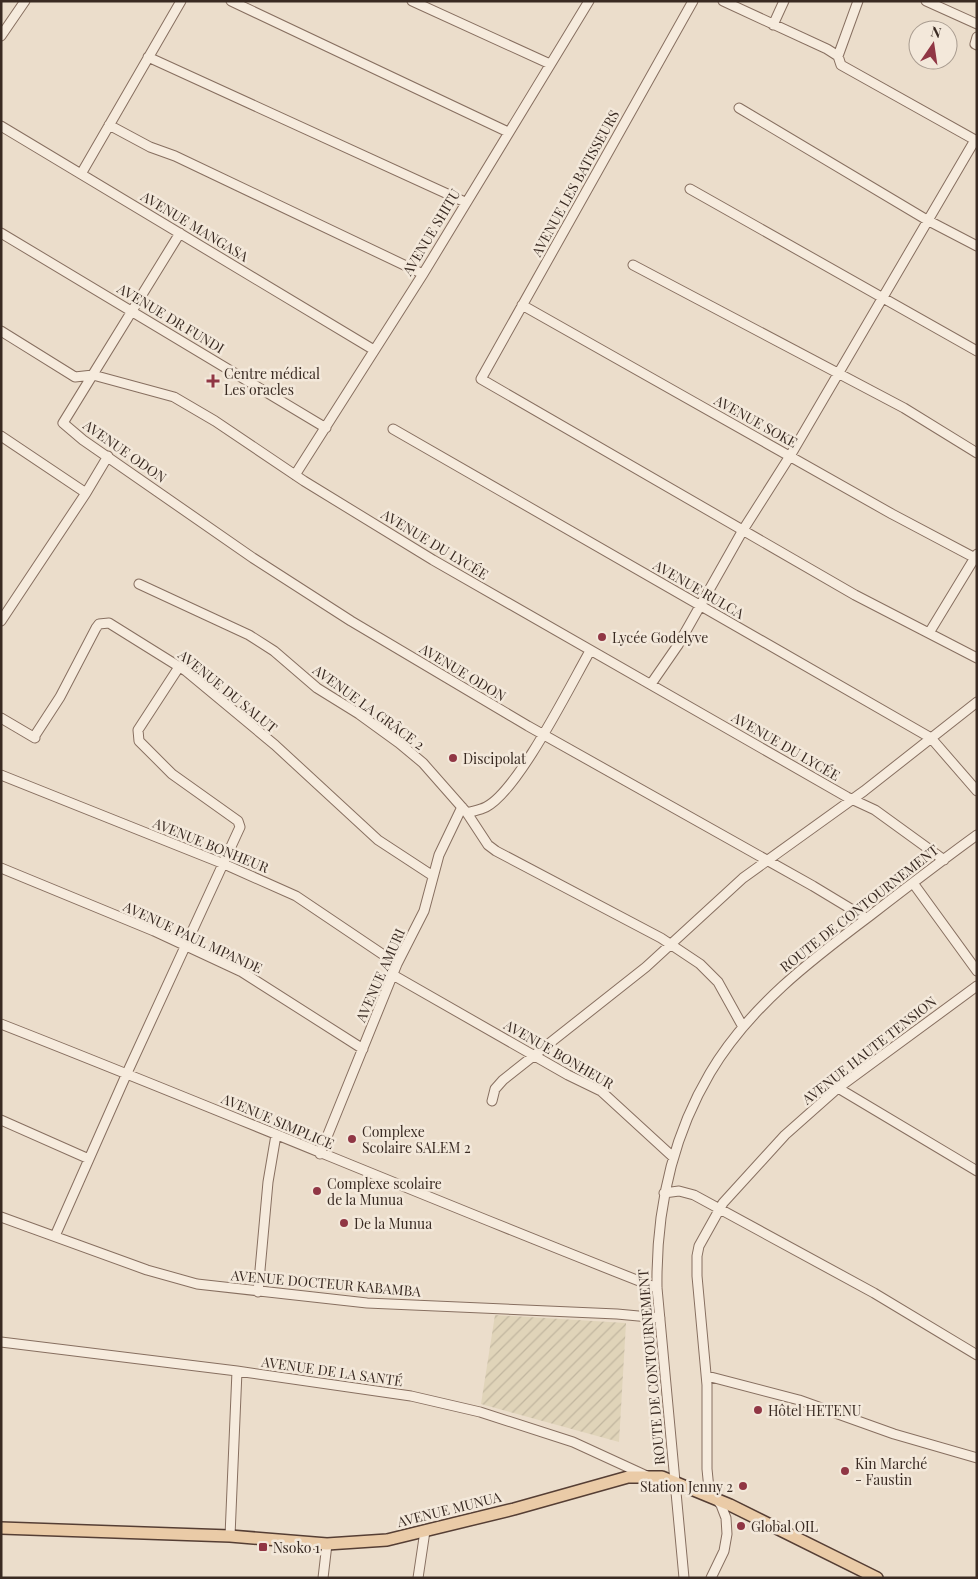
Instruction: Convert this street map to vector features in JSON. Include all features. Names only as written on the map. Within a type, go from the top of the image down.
[{"type":"main road","name":"AVENUE MUNUA","points":[[1,1528],[230,1536],[327,1544],[387,1540],[628,1477],[647,1476],[662,1477],[715,1499],[877,1578]]},
{"type":"street","points":[[1,36],[5,21],[25,1]]},
{"type":"street","points":[[80,174],[181,1]]},
{"type":"street","points":[[231,1],[508,132]]},
{"type":"street","points":[[412,1],[550,64]]},
{"type":"street","name":"AVENUE SHITU","points":[[295,475],[423,274],[465,202],[589,1]]},
{"type":"street","name":"AVENUE LES BATISSEURS","points":[[693,1],[481,379],[743,530]]},
{"type":"street","points":[[651,684],[700,605],[743,530],[790,456],[882,296],[976,140],[841,65],[838,56],[827,48],[723,1]]},
{"type":"street","points":[[773,25],[784,1]]},
{"type":"street","points":[[838,56],[858,1]]},
{"type":"street","points":[[926,1],[977,24]]},
{"type":"street","points":[[977,37],[975,44],[977,44]]},
{"type":"street","points":[[148,57],[465,202]]},
{"type":"street","points":[[739,108],[927,220],[977,246]]},
{"type":"street","points":[[109,125],[150,148],[176,156],[423,274]]},
{"type":"street","name":"AVENUE MANGASA","points":[[1,126],[374,350]]},
{"type":"street","points":[[690,189],[977,351]]},
{"type":"street","name":"AVENUE DR FUNDI","points":[[1,233],[326,428]]},
{"type":"street","points":[[93,375],[180,233]]},
{"type":"street","points":[[633,265],[904,408],[977,453]]},
{"type":"street","name":"AVENUE SOKE","points":[[522,305],[892,514],[976,557]]},
{"type":"street","name":"AVENUE DU LYCÉE","points":[[1,331],[75,377],[93,375],[174,397],[215,421],[295,475],[433,560],[590,651],[852,799],[875,810],[944,860]]},
{"type":"street","name":"AVENUE ODON","points":[[93,375],[63,423],[83,440],[253,558],[352,621],[542,734],[768,860],[866,918]]},
{"type":"street","name":"AVENUE RULCA","points":[[393,429],[931,738],[977,791]]},
{"type":"street","points":[[1,436],[86,493]]},
{"type":"street","points":[[1,621],[86,493],[108,456]]},
{"type":"street","points":[[743,530],[855,595],[977,658]]},
{"type":"street","points":[[929,633],[976,557]]},
{"type":"street","name":"AVENUE LA GRÂCE 2","points":[[139,584],[249,635],[274,651],[312,684],[359,714],[423,763],[465,810],[488,845],[496,851],[671,945],[700,964],[718,982],[743,1027]]},
{"type":"street","name":"AVENUE DU SALUT","points":[[1,718],[34,737],[60,697],[100,624],[109,623],[179,667],[275,745],[378,840],[433,876]]},
{"type":"street","points":[[465,810],[486,807],[502,794],[519,773],[590,651]]},
{"type":"street","points":[[55,1236],[127,1073],[224,864],[240,824],[172,774],[144,747],[137,735],[138,730],[179,667]]},
{"type":"street","points":[[492,1101],[495,1089],[533,1055],[671,945],[742,878],[852,799],[977,702]]},
{"type":"street","name":"AVENUE BONHEUR","points":[[1,775],[224,864],[296,896],[397,964]]},
{"type":"street","name":"AVENUE AMURI","points":[[320,1154],[397,964],[424,911],[442,848],[465,810]]},
{"type":"street","name":"ROUTE DE CONTOURNEMENT","points":[[684,1578],[657,1288],[658,1232],[664,1193],[673,1157],[693,1106],[710,1073],[743,1027],[779,989],[866,918],[977,835]]},
{"type":"street","name":"AVENUE PAUL MPANDE","points":[[1,868],[186,946],[242,972],[363,1049]]},
{"type":"street","points":[[913,883],[977,971]]},
{"type":"street","name":"AVENUE BONHEUR","points":[[393,975],[600,1091],[673,1157]]},
{"type":"street","name":"AVENUE HAUTE TENSION","points":[[712,1578],[724,1551],[727,1534],[726,1518],[721,1505],[709,1489],[707,1469],[706,1376],[697,1256],[699,1246],[719,1209],[785,1135],[838,1088],[977,986]]},
{"type":"street","name":"AVENUE SIMPLICE","points":[[1,1024],[127,1073],[320,1154],[657,1288]]},
{"type":"street","points":[[838,1088],[977,1171]]},
{"type":"street","points":[[1,1120],[89,1159]]},
{"type":"street","points":[[258,1292],[268,1182],[276,1135]]},
{"type":"street","points":[[664,1193],[688,1192],[858,1284],[977,1355]]},
{"type":"street","name":"AVENUE DOCTEUR KABAMBA","points":[[1,1217],[168,1277],[198,1284],[367,1303],[617,1314],[660,1318]]},
{"type":"street","name":"AVENUE DE LA SANTÉ","points":[[1,1342],[237,1371],[411,1396],[466,1408],[589,1448],[647,1476]]},
{"type":"street","points":[[230,1536],[237,1371]]},
{"type":"street","points":[[706,1376],[799,1400],[894,1434],[977,1458]]},
{"type":"street","points":[[418,1578],[425,1531]]},
{"type":"street","points":[[323,1578],[327,1544]]},
{"type":"shaded area","points":[[495,1315],[626,1323],[619,1442],[481,1404]]},
{"type":"place","name":"Centre médical Les oracles","points":[[213,381]]},
{"type":"place","name":"Lycée Godelyve","points":[[602,637]]},
{"type":"place","name":"Discipolat","points":[[453,758]]},
{"type":"place","name":"Complexe Scolaire SALEM 2","points":[[352,1139]]},
{"type":"place","name":"Complexe scolaire de la Munua","points":[[317,1191]]},
{"type":"place","name":"De la Munua","points":[[344,1223]]},
{"type":"place","name":"Hôtel HETENU","points":[[758,1410]]},
{"type":"place","name":"Kin Marché - Faustin","points":[[845,1471]]},
{"type":"place","name":"Station Jenny 2","points":[[743,1486]]},
{"type":"place","name":"Global OIL","points":[[741,1526]]},
{"type":"place","name":"Nsoko 1","points":[[263,1547]]}]
